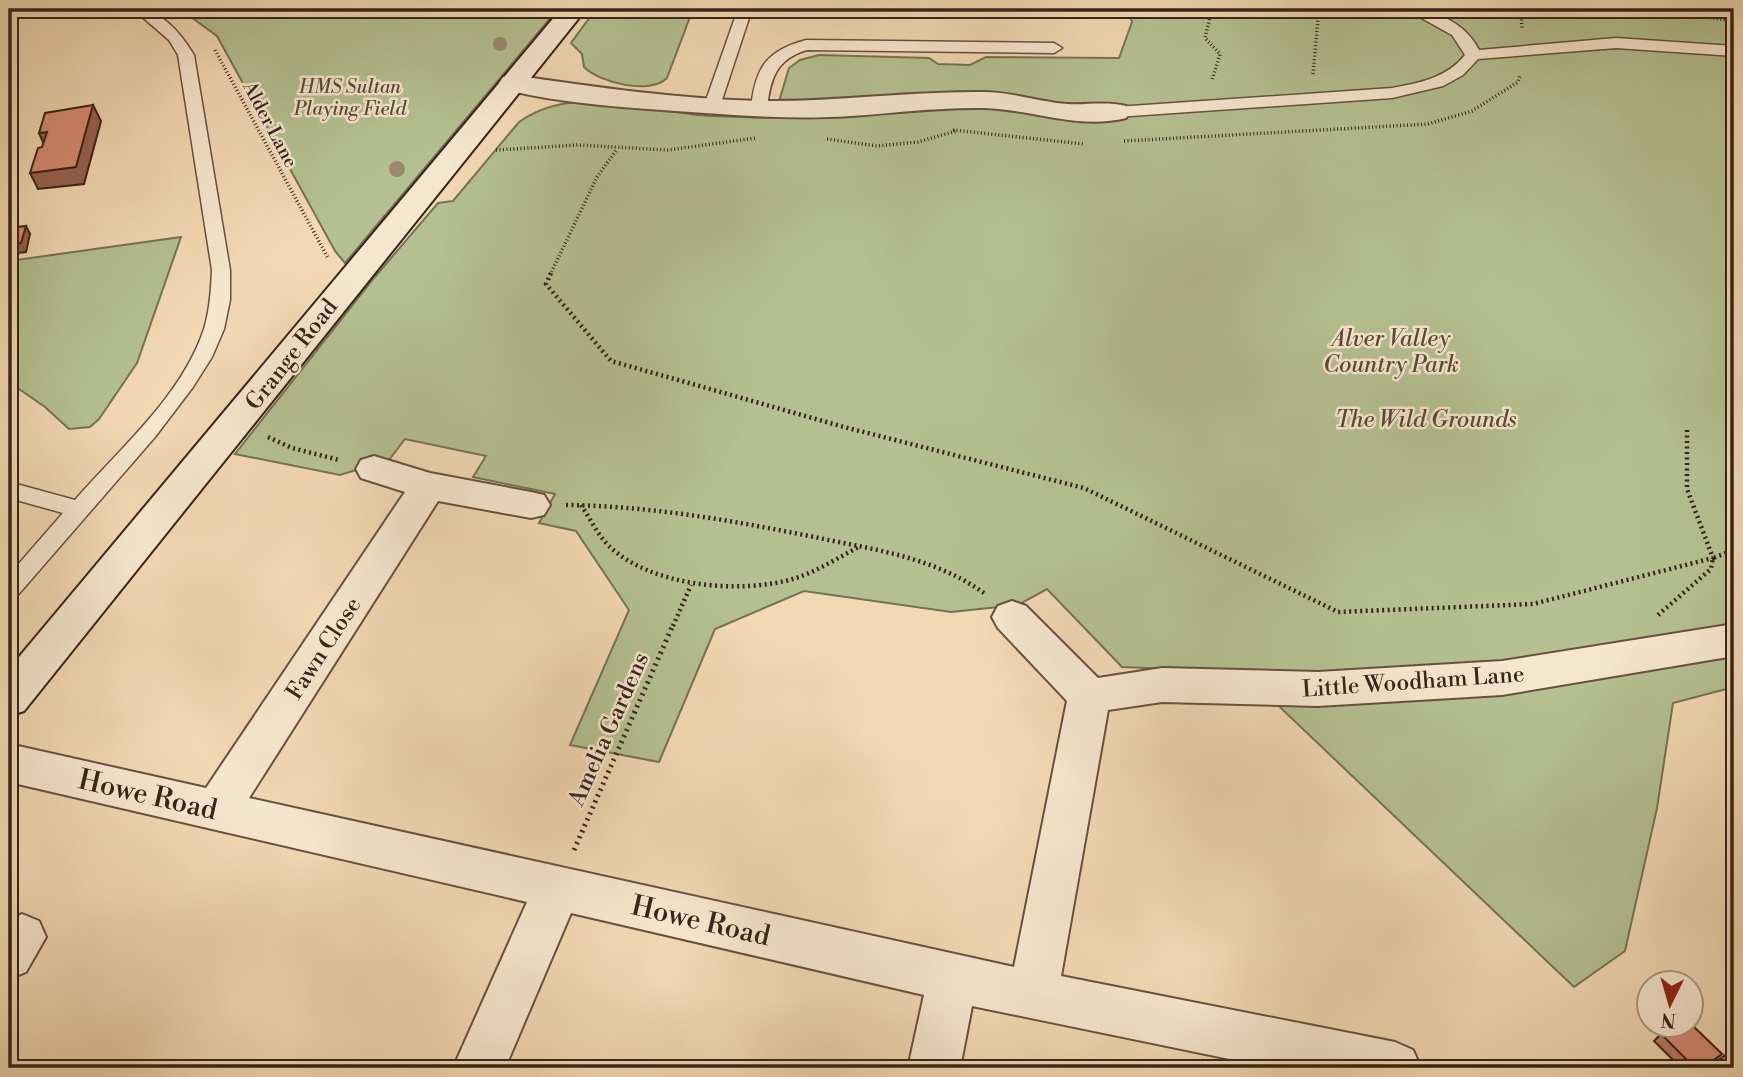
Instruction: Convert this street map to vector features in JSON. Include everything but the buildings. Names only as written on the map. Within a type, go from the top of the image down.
[{"type":"street","name":"Grange Road","points":[[9,699],[574,9]]},
{"type":"street","points":[[512,83],[623,99],[759,109],[850,108],[915,102],[986,100],[1066,111],[1116,112]]},
{"type":"street","points":[[374,470],[428,486],[531,505]]},
{"type":"street","name":"Fawn Close","points":[[217,810],[428,486]]},
{"type":"street","points":[[1012,617],[1089,696],[1033,995]]},
{"type":"street","name":"Little Woodham Lane","points":[[1089,696],[1162,685],[1318,689],[1502,678],[1734,640]]},
{"type":"street","name":"Howe Road","points":[[9,763],[952,978],[1395,1068]]},
{"type":"street","points":[[479,1068],[558,887]]},
{"type":"street","points":[[934,1068],[952,978]]},
{"type":"lane","points":[[9,590],[186,383],[210,337],[222,295],[219,257],[186,55],[176,37],[140,9]]},
{"type":"lane","points":[[1412,9],[1441,21],[1457,32],[1470,44],[1473,55]]},
{"type":"lane","points":[[712,106],[743,11]]},
{"type":"lane","points":[[1473,55],[1616,43],[1734,51]]},
{"type":"lane","points":[[759,109],[761,82],[767,67],[784,54],[806,46],[1054,48]]},
{"type":"lane","points":[[1116,112],[1392,93],[1423,88],[1451,76],[1466,65],[1473,55]]},
{"type":"lane","points":[[9,490],[79,509]]},
{"type":"path","points":[[1208,9],[1210,17],[1205,38],[1220,54],[1212,84],[1215,105]]},
{"type":"path","points":[[1319,9],[1317,37],[1310,66],[1321,98]]},
{"type":"path","points":[[1651,9],[1734,21]]},
{"type":"path","name":"Alder Lane","points":[[210,41],[332,267]]},
{"type":"path","points":[[818,138],[877,146],[918,142],[956,131]]},
{"type":"path","points":[[489,150],[578,145],[668,150],[766,137]]},
{"type":"path","points":[[617,149],[597,177],[546,284],[611,360],[844,427],[1084,488],[1338,612],[1533,604],[1713,558],[1734,550]]},
{"type":"path","points":[[1653,620],[1711,569],[1713,558],[1687,489],[1687,427]]},
{"type":"path","points":[[264,436],[292,448],[374,470]]},
{"type":"path","points":[[531,505],[580,505],[714,516],[860,546],[937,566],[978,587],[1012,617]]},
{"type":"path","points":[[580,505],[608,545],[642,569],[691,586],[742,586],[796,578],[860,546]]},
{"type":"path","name":"Amelia Gardens","points":[[558,887],[691,586]]},
{"type":"green space","name":"HMS Sultan Playing Field","points":[[180,9],[558,9],[345,263],[335,251],[217,36]]},
{"type":"green space","points":[[596,9],[693,9],[667,78],[649,86],[625,85],[601,78],[584,67],[582,54],[571,43]]},
{"type":"green space","name":"The Wild Grounds","points":[[1128,9],[1734,9],[1734,687],[1673,703],[1657,808],[1625,951],[1574,987],[1243,672],[1122,667],[1047,589],[1018,605],[951,612],[804,591],[715,629],[659,762],[570,745],[629,610],[576,531],[539,523],[555,494],[473,477],[486,456],[405,439],[389,460],[340,475],[235,454],[374,278],[438,203],[453,201],[519,122],[539,111],[561,104],[606,102],[698,115],[774,118],[789,68],[800,60],[819,55],[929,58],[938,64],[970,65],[986,57],[1119,58],[1132,22]]},
{"type":"green space","points":[[181,237],[137,363],[99,419],[90,427],[69,429],[45,407],[9,382],[9,261]]},
{"type":"park label","name":"Alver Valley Country Park","points":[[1391,351]]}]
